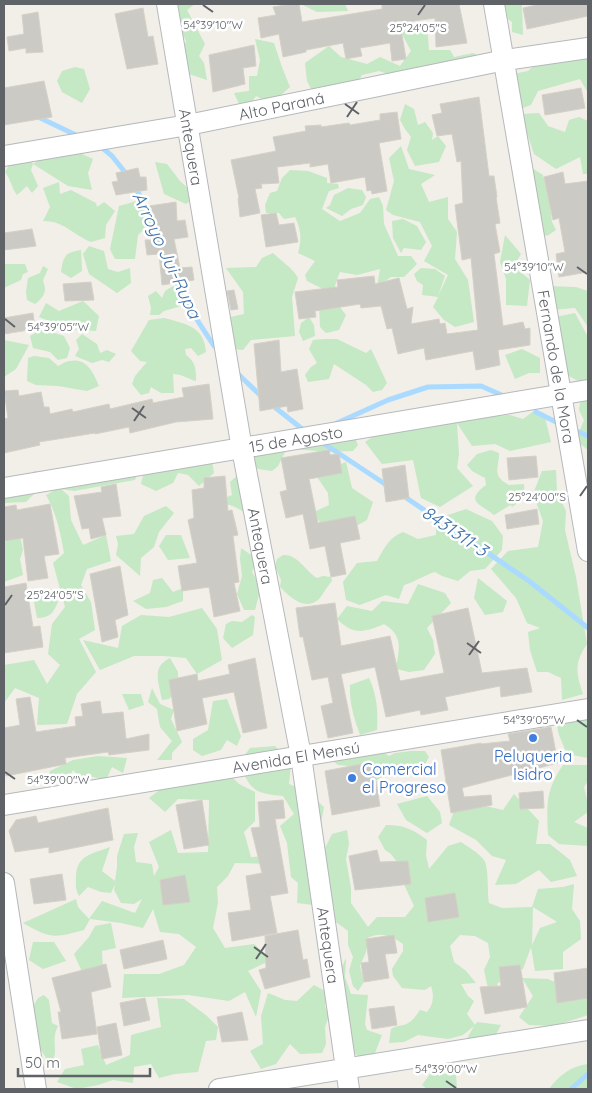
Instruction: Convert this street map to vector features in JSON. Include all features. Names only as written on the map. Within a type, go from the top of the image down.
[{"type":"street","name":"Antequera","points":[[167,4],[242,449],[301,756],[348,1080]]},
{"type":"street","name":"Fernando de la Mora","points":[[494,4],[588,551]]},
{"type":"street","name":"Alto Paraná","points":[[4,156],[188,126],[505,60],[588,48]]},
{"type":"street","name":"15 de Agosto","points":[[4,488],[242,449],[563,405],[588,390]]},
{"type":"street","name":"Avenida El Mensú","points":[[4,805],[588,709]]},
{"type":"street","points":[[4,883],[36,1089]]},
{"type":"street","points":[[219,1089],[348,1080],[588,1030]]},
{"type":"green space","points":[[173,4],[195,4],[187,10],[205,44],[199,56],[204,63],[207,80],[186,73],[181,58],[186,41],[179,26]]},
{"type":"green space","points":[[301,4],[345,4],[348,11],[317,12]]},
{"type":"green space","points":[[500,4],[522,5],[523,35],[512,32],[512,22],[502,15]]},
{"type":"green space","points":[[416,25],[427,26],[429,50],[450,50],[454,57],[473,53],[480,56],[391,75],[379,71],[362,75],[355,88],[313,93],[307,81],[305,63],[329,46],[341,57],[367,64],[380,57],[400,66],[411,51],[401,32]]},
{"type":"green space","points":[[255,39],[274,43],[290,87],[280,96],[267,102],[256,96],[248,107],[240,106],[234,93],[249,91],[249,76],[257,76],[260,60]]},
{"type":"green space","points":[[588,56],[588,93],[580,79],[538,91],[531,105],[523,108],[511,99],[508,75],[528,71],[541,59]]},
{"type":"green space","points":[[75,67],[84,69],[90,89],[82,103],[62,92],[57,81],[62,71]]},
{"type":"green space","points":[[405,104],[414,109],[418,125],[425,122],[433,133],[432,140],[438,136],[446,146],[439,162],[415,166],[407,150],[411,137],[400,120]]},
{"type":"green space","points":[[539,113],[548,126],[565,132],[569,120],[579,117],[588,121],[588,174],[583,174],[580,157],[556,169],[534,154],[524,124],[523,114]]},
{"type":"green space","points":[[401,146],[409,169],[435,175],[421,184],[429,202],[448,197],[448,219],[457,232],[455,259],[468,280],[474,322],[455,327],[444,320],[433,307],[438,297],[422,295],[423,285],[417,281],[414,274],[421,268],[435,269],[445,276],[438,296],[448,275],[424,261],[432,246],[420,222],[393,215],[386,210],[394,181],[389,158]]},
{"type":"green space","points":[[69,148],[93,159],[88,173],[92,190],[68,186],[33,164],[46,156]]},
{"type":"green space","points":[[28,155],[33,164],[31,170],[38,186],[32,193],[27,186],[17,195],[5,172],[13,158]]},
{"type":"green space","points":[[155,162],[167,164],[180,181],[196,196],[186,204],[164,194]]},
{"type":"green space","points":[[532,168],[543,175],[549,198],[552,222],[556,230],[547,236],[540,233],[524,173]]},
{"type":"green space","points":[[290,170],[308,171],[327,178],[327,183],[338,184],[339,188],[329,191],[322,209],[340,221],[360,213],[370,199],[379,197],[383,206],[384,224],[398,256],[411,256],[417,264],[404,277],[391,277],[377,287],[380,269],[357,275],[340,272],[335,285],[335,295],[338,304],[346,315],[339,330],[326,333],[320,327],[319,305],[323,289],[307,281],[305,275],[315,261],[298,253],[300,234],[295,217],[284,219],[279,213],[266,213],[265,205],[270,193],[277,191],[282,178]]},
{"type":"green space","points":[[59,182],[60,194],[71,190],[96,203],[97,207],[104,202],[115,211],[106,225],[105,238],[91,242],[62,225],[43,221],[50,207],[43,188]]},
{"type":"green space","points":[[348,188],[362,190],[366,197],[363,205],[351,209],[342,216],[326,208],[330,205],[334,195]]},
{"type":"green space","points":[[137,201],[152,222],[138,235],[135,259],[115,259],[110,249],[119,206]]},
{"type":"green space","points":[[403,219],[417,226],[426,242],[421,250],[404,248],[401,253],[393,238],[392,221]]},
{"type":"green space","points":[[505,235],[521,254],[514,266],[530,280],[527,306],[506,305],[506,279],[500,262]]},
{"type":"green space","points":[[89,246],[104,251],[108,269],[118,272],[130,268],[131,283],[117,293],[89,274],[83,254]]},
{"type":"green space","points":[[81,250],[82,271],[71,278],[61,272],[66,256],[71,252]]},
{"type":"green space","points":[[273,253],[298,278],[292,297],[295,336],[251,340],[243,350],[233,349],[226,318],[244,314],[243,292],[226,268],[256,267],[262,258]]},
{"type":"green space","points":[[4,264],[25,264],[28,272],[23,274],[21,280],[4,288]]},
{"type":"green space","points":[[43,266],[48,269],[43,280],[45,291],[41,299],[35,304],[27,300],[28,278],[40,273]]},
{"type":"green space","points":[[173,286],[191,315],[181,306],[164,311],[159,315],[150,315],[151,308],[148,296],[156,291],[162,298],[165,291]]},
{"type":"green space","points":[[548,286],[576,287],[588,291],[588,327],[575,308],[552,310]]},
{"type":"green space","points":[[83,301],[99,316],[96,331],[69,329],[39,317],[46,303],[59,311]]},
{"type":"green space","points":[[575,313],[588,337],[588,382],[584,384],[557,370],[555,317]]},
{"type":"green space","points":[[309,317],[314,325],[315,336],[303,341],[299,332],[301,323]]},
{"type":"green space","points":[[164,318],[198,331],[205,343],[206,352],[198,356],[191,348],[185,349],[186,355],[192,360],[195,367],[196,381],[173,374],[174,393],[161,393],[151,387],[149,393],[141,395],[132,384],[135,376],[147,362],[140,361],[131,351],[149,320]]},
{"type":"green space","points":[[42,329],[64,336],[70,348],[67,358],[58,360],[50,352],[33,348],[30,336]]},
{"type":"green space","points":[[82,334],[97,344],[100,353],[107,350],[116,354],[109,362],[102,360],[92,363],[75,356],[79,349],[76,340]]},
{"type":"green space","points":[[337,339],[366,353],[371,349],[387,383],[382,390],[373,392],[366,385],[334,364],[329,379],[308,382],[305,375],[317,363],[309,349],[313,340]]},
{"type":"green space","points":[[4,340],[29,345],[16,369],[4,377]]},
{"type":"green space","points":[[522,349],[540,358],[540,373],[529,373],[515,379],[505,355]]},
{"type":"green space","points":[[34,356],[49,358],[58,366],[68,361],[76,360],[81,362],[95,376],[99,386],[87,391],[58,386],[36,385],[27,381],[28,358]]},
{"type":"green space","points":[[588,397],[588,450],[579,443],[578,435],[584,420],[579,410],[580,403]]},
{"type":"green space","points":[[535,410],[544,413],[551,442],[510,451],[495,444],[472,446],[457,423],[459,454],[457,468],[473,486],[440,507],[421,498],[413,460],[382,464],[365,442],[381,431],[494,416],[510,415],[523,419]]},
{"type":"green space","points":[[355,438],[358,445],[353,451],[330,452],[293,449],[285,452],[278,466],[272,471],[258,469],[252,463],[252,455]]},
{"type":"green space","points":[[197,445],[210,449],[214,473],[199,486],[188,475],[178,473],[173,483],[156,491],[141,484],[147,459],[157,452],[174,455],[177,448],[193,451]]},
{"type":"green space","points":[[491,450],[499,453],[497,471],[500,478],[509,485],[524,484],[524,492],[518,503],[494,515],[480,506],[475,499],[479,491],[486,485],[485,478],[472,471],[467,465],[477,454]]},
{"type":"green space","points":[[128,457],[141,466],[135,480],[74,491],[61,489],[69,496],[71,520],[83,545],[106,535],[111,561],[87,569],[81,585],[91,602],[95,630],[79,639],[96,672],[77,694],[67,724],[37,725],[39,698],[15,688],[4,703],[4,665],[34,660],[47,684],[60,665],[48,654],[52,624],[65,607],[53,563],[64,553],[58,523],[46,495],[57,489],[42,486],[26,502],[4,503],[4,494],[17,497],[34,471],[65,474]]},
{"type":"green space","points":[[346,462],[352,488],[373,502],[367,520],[356,526],[322,526],[314,512],[329,505],[328,493],[315,474]]},
{"type":"green space","points":[[556,470],[557,492],[566,511],[565,530],[576,577],[587,644],[578,663],[578,674],[583,694],[562,700],[561,678],[548,672],[537,672],[530,650],[528,632],[540,628],[527,623],[516,598],[491,569],[508,551],[538,547],[543,521],[533,494],[542,471]]},
{"type":"green space","points":[[239,474],[244,512],[218,501],[232,495],[230,482]]},
{"type":"green space","points":[[166,506],[174,513],[159,532],[154,547],[141,558],[140,576],[116,555],[118,544],[116,536],[134,534],[144,516]]},
{"type":"green space","points":[[466,509],[492,521],[503,536],[502,550],[485,569],[470,571],[458,581],[435,572],[431,573],[404,585],[399,599],[386,595],[360,605],[346,600],[343,582],[357,563],[377,561],[390,540],[403,532],[418,539],[436,535],[436,527],[448,515]]},
{"type":"green space","points":[[20,535],[23,550],[20,559],[23,575],[4,582],[4,542]]},
{"type":"green space","points":[[166,535],[181,535],[190,558],[168,560],[159,546]]},
{"type":"green space","points":[[241,548],[257,559],[252,572],[261,587],[255,610],[244,610],[237,594],[242,576]]},
{"type":"green space","points":[[283,555],[293,557],[317,578],[323,576],[331,577],[332,581],[318,600],[308,604],[302,603],[280,587],[281,580],[275,566],[277,559]]},
{"type":"green space","points":[[162,578],[173,592],[183,588],[183,601],[166,607],[146,609],[133,601],[150,593],[153,580]]},
{"type":"green space","points":[[478,578],[507,601],[503,612],[485,615],[474,598]]},
{"type":"green space","points":[[418,584],[445,593],[451,603],[427,628],[433,640],[435,654],[424,670],[409,672],[396,669],[399,644],[395,633],[384,624],[360,631],[349,628],[337,619],[347,606],[372,611],[382,601],[408,604]]},
{"type":"green space","points":[[49,590],[58,602],[51,614],[37,618],[34,602],[40,598],[41,593]]},
{"type":"green space","points":[[202,608],[217,629],[222,660],[197,674],[186,658],[163,656],[134,656],[100,670],[83,640],[118,648],[122,626],[141,615],[169,617]]},
{"type":"green space","points":[[252,615],[255,617],[253,635],[232,648],[223,638],[226,624],[232,621],[242,622]]},
{"type":"green space","points":[[170,658],[178,672],[178,689],[169,699],[162,700],[158,670]]},
{"type":"green space","points":[[369,678],[376,703],[377,730],[360,735],[352,710],[350,685]]},
{"type":"green space","points":[[152,688],[160,704],[174,710],[171,719],[182,742],[172,753],[172,760],[157,760],[172,741],[160,727],[157,709],[148,702]]},
{"type":"green space","points":[[122,694],[141,694],[144,705],[129,710]]},
{"type":"green space","points":[[227,699],[241,736],[237,746],[227,740],[221,750],[202,756],[193,750],[193,739],[208,730],[213,701]]},
{"type":"green space","points":[[587,701],[588,758],[567,754],[559,735],[552,705]]},
{"type":"green space","points":[[275,746],[291,764],[289,784],[306,791],[324,807],[319,834],[327,863],[325,848],[332,834],[347,830],[349,844],[346,859],[351,888],[351,903],[368,927],[377,917],[405,917],[414,906],[402,880],[400,866],[391,854],[385,850],[378,837],[386,825],[403,827],[412,830],[427,840],[426,855],[429,869],[448,846],[461,842],[482,857],[486,863],[489,903],[502,908],[532,907],[538,889],[574,884],[572,909],[580,921],[581,939],[563,952],[563,969],[535,971],[531,947],[523,969],[508,974],[497,984],[502,999],[489,991],[487,984],[484,970],[490,957],[488,943],[475,936],[460,935],[450,946],[454,962],[466,971],[476,983],[461,984],[468,996],[474,1001],[467,1014],[475,1025],[477,1022],[501,1025],[490,1046],[464,1044],[474,1026],[463,1035],[448,1039],[418,1035],[404,1042],[389,1043],[391,1029],[409,1023],[420,1010],[427,1012],[433,999],[431,986],[425,990],[402,988],[393,976],[392,969],[403,951],[403,944],[389,936],[376,935],[366,939],[367,950],[360,966],[364,982],[358,991],[353,986],[349,971],[353,957],[348,945],[348,931],[336,922],[331,908],[328,868],[313,905],[297,903],[298,883],[291,877],[287,843],[280,826],[294,814],[283,796],[259,792],[247,780],[239,763],[250,748]],"holes":[[[533,907],[557,922],[540,928],[532,945]]]},
{"type":"green space","points":[[425,751],[429,757],[425,764],[404,775],[391,772],[371,783],[354,772],[349,766],[338,765],[332,760],[383,752],[389,756],[395,753]]},
{"type":"green space","points":[[98,756],[127,758],[123,773],[112,767],[106,780],[80,777],[73,770],[66,782],[48,782],[50,771],[73,760]]},
{"type":"green space","points":[[563,765],[588,765],[588,781],[584,787],[588,812],[574,822],[588,828],[588,846],[559,844],[548,835],[548,798],[557,774]]},
{"type":"green space","points":[[224,769],[239,784],[255,792],[255,821],[244,832],[251,857],[273,856],[277,864],[235,863],[228,876],[217,887],[218,903],[213,928],[225,948],[254,944],[271,960],[248,971],[261,991],[256,1017],[245,992],[229,1001],[188,995],[122,998],[124,974],[159,974],[184,965],[196,947],[179,934],[160,932],[153,909],[143,928],[90,919],[84,930],[53,936],[23,923],[76,899],[78,907],[89,919],[102,901],[135,913],[142,899],[134,904],[121,903],[114,890],[115,884],[111,893],[101,892],[88,887],[79,896],[76,889],[76,876],[82,859],[110,847],[102,871],[115,881],[117,856],[124,834],[138,833],[134,847],[136,862],[152,864],[154,876],[159,867],[149,842],[171,830],[178,853],[208,852],[209,800],[178,799],[165,812],[149,798],[162,788],[182,787],[207,772]]},
{"type":"green space","points":[[514,794],[539,821],[536,844],[550,844],[570,860],[577,876],[551,882],[539,870],[516,884],[495,885],[506,860],[492,856],[476,840],[449,825],[456,805],[485,806],[503,810]]},
{"type":"green space","points":[[427,796],[440,812],[442,823],[427,833],[406,820],[397,804]]},
{"type":"green space","points":[[111,923],[116,948],[102,951],[103,970],[83,974],[74,954],[89,937],[95,926]]},
{"type":"green space","points":[[33,942],[54,942],[66,961],[43,969],[29,960]]},
{"type":"green space","points":[[346,958],[345,977],[351,994],[368,995],[365,1024],[367,1030],[382,1035],[373,1058],[363,1059],[349,1050],[351,1026],[338,1010],[339,973]]},
{"type":"green space","points":[[522,978],[548,979],[569,988],[588,989],[588,1015],[554,1026],[529,1025],[519,1017],[533,996]]},
{"type":"green space","points":[[314,985],[327,992],[325,1006],[329,1016],[325,1027],[326,1044],[322,1053],[300,1054],[290,1044],[276,1064],[261,1069],[250,1051],[263,1044],[261,1016],[268,993],[285,1000],[297,1001]]},
{"type":"green space","points":[[44,995],[49,1000],[52,1023],[58,1026],[54,1057],[48,1065],[38,1045],[31,1010],[38,998]]},
{"type":"green space","points":[[157,998],[184,999],[218,1027],[216,1040],[206,1041],[198,1072],[175,1074],[159,1078],[151,1064],[134,1067],[133,1083],[113,1080],[77,1089],[57,1082],[65,1069],[84,1065],[81,1049],[98,1045],[106,1065],[130,1055],[131,1035],[161,1027]]},
{"type":"green space","points":[[588,1064],[588,1089],[549,1089],[566,1072]]},
{"type":"green space","points":[[430,1074],[456,1074],[457,1089],[427,1089],[422,1085]]},
{"type":"building","points":[[299,4],[302,22],[382,9],[382,4],[459,4],[467,43],[436,47],[435,18],[400,23],[406,59],[392,61],[390,43],[360,48],[362,56],[346,59],[343,43],[306,50],[306,52],[283,57],[279,34],[261,38],[258,18],[276,15],[273,7]]},
{"type":"building","points":[[541,4],[588,4],[588,16],[527,29],[523,8]]},
{"type":"building","points":[[143,8],[148,37],[153,36],[158,64],[127,69],[115,14]]},
{"type":"building","points":[[38,12],[43,52],[26,53],[26,48],[9,51],[7,37],[24,34],[22,15]]},
{"type":"building","points":[[254,45],[256,66],[243,68],[245,84],[213,92],[209,55]]},
{"type":"building","points":[[44,81],[52,117],[4,125],[4,88]]},
{"type":"building","points":[[581,88],[585,108],[545,115],[542,95]]},
{"type":"building","points":[[479,97],[489,176],[494,176],[500,223],[495,224],[500,252],[494,254],[503,326],[523,322],[525,329],[530,328],[530,345],[498,350],[500,365],[476,370],[473,351],[426,360],[424,348],[398,354],[392,328],[387,329],[381,306],[361,308],[360,304],[315,311],[316,317],[299,319],[295,292],[338,287],[337,280],[374,276],[375,284],[399,278],[407,309],[413,307],[411,324],[439,319],[440,324],[445,323],[447,334],[478,330],[471,258],[462,260],[455,205],[463,203],[461,161],[457,162],[452,134],[437,136],[432,115],[442,113],[440,104]]},
{"type":"building","points":[[397,112],[401,139],[379,143],[387,191],[372,194],[371,190],[367,191],[365,177],[331,183],[328,164],[310,167],[310,163],[277,167],[279,183],[261,184],[262,188],[255,189],[260,213],[240,217],[239,198],[231,160],[276,151],[273,137],[306,131],[305,126],[321,125],[321,127],[349,123],[350,125],[380,120],[380,114]]},
{"type":"building","points":[[138,168],[140,177],[146,177],[147,190],[116,195],[112,182],[118,181],[116,173]]},
{"type":"building","points":[[563,172],[565,184],[588,181],[588,272],[559,277],[556,254],[565,252],[559,218],[553,220],[544,177]]},
{"type":"building","points":[[176,202],[177,221],[185,220],[188,237],[174,239],[180,268],[192,267],[194,280],[162,285],[159,254],[147,255],[145,240],[156,240],[149,206]]},
{"type":"building","points":[[276,213],[279,225],[294,223],[298,242],[266,247],[261,215]]},
{"type":"building","points":[[32,229],[36,246],[4,250],[4,233]]},
{"type":"building","points":[[91,282],[94,300],[65,301],[63,284]]},
{"type":"building","points":[[234,290],[238,309],[231,310],[227,291]]},
{"type":"building","points":[[33,313],[35,329],[4,334],[4,318]]},
{"type":"building","points":[[279,340],[281,372],[297,369],[303,409],[288,412],[287,406],[260,411],[254,344]]},
{"type":"building","points":[[209,384],[213,419],[176,422],[130,433],[129,427],[39,442],[40,445],[4,453],[4,419],[8,418],[4,391],[18,390],[19,396],[41,392],[44,407],[49,407],[50,414],[72,409],[73,412],[109,404],[110,409],[152,399],[153,403],[184,397],[182,388]]},
{"type":"building","points":[[329,450],[330,455],[339,454],[342,473],[309,479],[318,523],[355,516],[360,539],[340,543],[346,574],[331,577],[325,546],[310,549],[303,514],[286,518],[280,492],[287,490],[281,458]]},
{"type":"building","points":[[536,456],[538,477],[509,480],[507,458]]},
{"type":"building","points":[[405,465],[409,498],[386,502],[382,469]]},
{"type":"building","points":[[225,476],[228,511],[232,510],[238,535],[233,536],[239,582],[234,583],[240,611],[214,617],[209,587],[182,591],[178,566],[197,563],[188,520],[194,518],[192,490],[204,488],[204,478]]},
{"type":"building","points":[[116,484],[121,516],[102,518],[106,535],[91,539],[89,528],[82,529],[74,496],[102,492],[101,487]]},
{"type":"building","points":[[50,504],[59,554],[44,556],[48,578],[28,581],[23,538],[4,541],[4,507],[16,505],[17,510]]},
{"type":"building","points":[[537,509],[539,524],[507,529],[505,515]]},
{"type":"building","points":[[120,566],[128,615],[115,620],[118,637],[102,642],[90,574]]},
{"type":"building","points":[[26,583],[33,627],[40,626],[43,647],[4,653],[4,587]]},
{"type":"building","points":[[335,603],[341,646],[390,636],[400,681],[444,673],[432,616],[468,608],[482,673],[527,668],[532,692],[501,697],[500,686],[445,697],[448,710],[421,715],[420,710],[386,717],[375,667],[341,674],[353,733],[328,738],[321,706],[333,703],[328,677],[312,680],[303,637],[300,637],[296,608]]},
{"type":"building","points":[[255,658],[267,728],[243,733],[234,692],[202,698],[207,724],[177,731],[169,680],[197,674],[198,681],[230,674],[228,665]]},
{"type":"building","points":[[30,697],[36,732],[76,726],[75,717],[83,716],[81,704],[100,701],[102,714],[123,712],[126,739],[149,734],[149,750],[109,755],[108,752],[65,758],[66,764],[6,776],[4,728],[20,725],[16,699]]},
{"type":"building","points":[[551,727],[558,763],[462,788],[464,797],[491,795],[492,805],[451,813],[441,750],[481,743],[510,741],[508,734]]},
{"type":"building","points":[[373,762],[380,806],[332,815],[325,771]]},
{"type":"building","points":[[543,791],[544,808],[520,809],[519,793]]},
{"type":"building","points":[[202,800],[209,845],[184,849],[176,805]]},
{"type":"building","points":[[283,800],[285,818],[275,819],[288,893],[270,896],[277,933],[232,941],[228,913],[251,910],[246,876],[262,873],[251,828],[260,827],[258,802]]},
{"type":"building","points":[[108,808],[113,840],[49,853],[49,847],[15,852],[9,831],[16,820],[36,816],[38,823]]},
{"type":"building","points":[[377,850],[380,862],[408,861],[411,884],[355,890],[349,856]]},
{"type":"building","points":[[62,874],[66,900],[34,904],[30,879]]},
{"type":"building","points":[[185,875],[190,902],[163,905],[160,880]]},
{"type":"building","points":[[455,893],[459,917],[428,922],[425,898]]},
{"type":"building","points":[[298,930],[303,960],[307,959],[310,977],[265,989],[259,970],[266,968],[265,936]]},
{"type":"building","points":[[394,935],[397,953],[385,954],[389,978],[364,982],[361,963],[369,962],[366,939]]},
{"type":"building","points":[[163,940],[167,959],[124,969],[120,950]]},
{"type":"building","points":[[106,964],[111,987],[91,992],[97,1034],[62,1039],[58,1012],[61,1012],[52,978]]},
{"type":"building","points":[[520,965],[527,1007],[485,1014],[480,987],[501,986],[499,967]]},
{"type":"building","points":[[588,968],[588,998],[557,1003],[554,973]]},
{"type":"building","points":[[145,998],[150,1020],[124,1026],[120,1003]]},
{"type":"building","points":[[394,1006],[397,1025],[372,1029],[369,1009]]},
{"type":"building","points":[[242,1012],[248,1040],[222,1042],[217,1017]]},
{"type":"building","points":[[116,1023],[122,1055],[102,1059],[97,1027]]},
{"type":"waterway","name":"Arroyo Jui-Rupa","points":[[36,116],[78,136]]},
{"type":"waterway","name":"Arroyo Jui-Rupa","points":[[100,146],[112,156],[128,176]]},
{"type":"waterway","name":"Arroyo Jui-Rupa","points":[[134,185],[153,220]]},
{"type":"waterway","name":"Arroyo Jui-Rupa","points":[[175,277],[183,298],[214,346]]},
{"type":"waterway","name":"Arroyo Jui-Rupa","points":[[235,371],[263,398]]},
{"type":"waterway","name":"Arroyo Jui-Rupa","points":[[337,423],[388,400],[428,387],[481,386],[506,397]]},
{"type":"waterway","name":"Arroyo Jui-Rupa","points":[[272,405],[306,432]]},
{"type":"waterway","name":"Arroyo Jui-Rupa","points":[[536,412],[560,424]]},
{"type":"waterway","name":"Arroyo Jui-Rupa","points":[[572,429],[588,436]]},
{"type":"waterway","name":"8431311-3","points":[[320,441],[388,486]]},
{"type":"waterway","name":"8431311-3","points":[[402,495],[529,581],[588,628]]},
{"type":"waterway","name":"8431311-3","points":[[571,1089],[588,1074]]},
{"type":"place","name":"Peluqueria Isidro","points":[[533,738]]},
{"type":"place","name":"Comercial el Progreso","points":[[352,778]]}]
